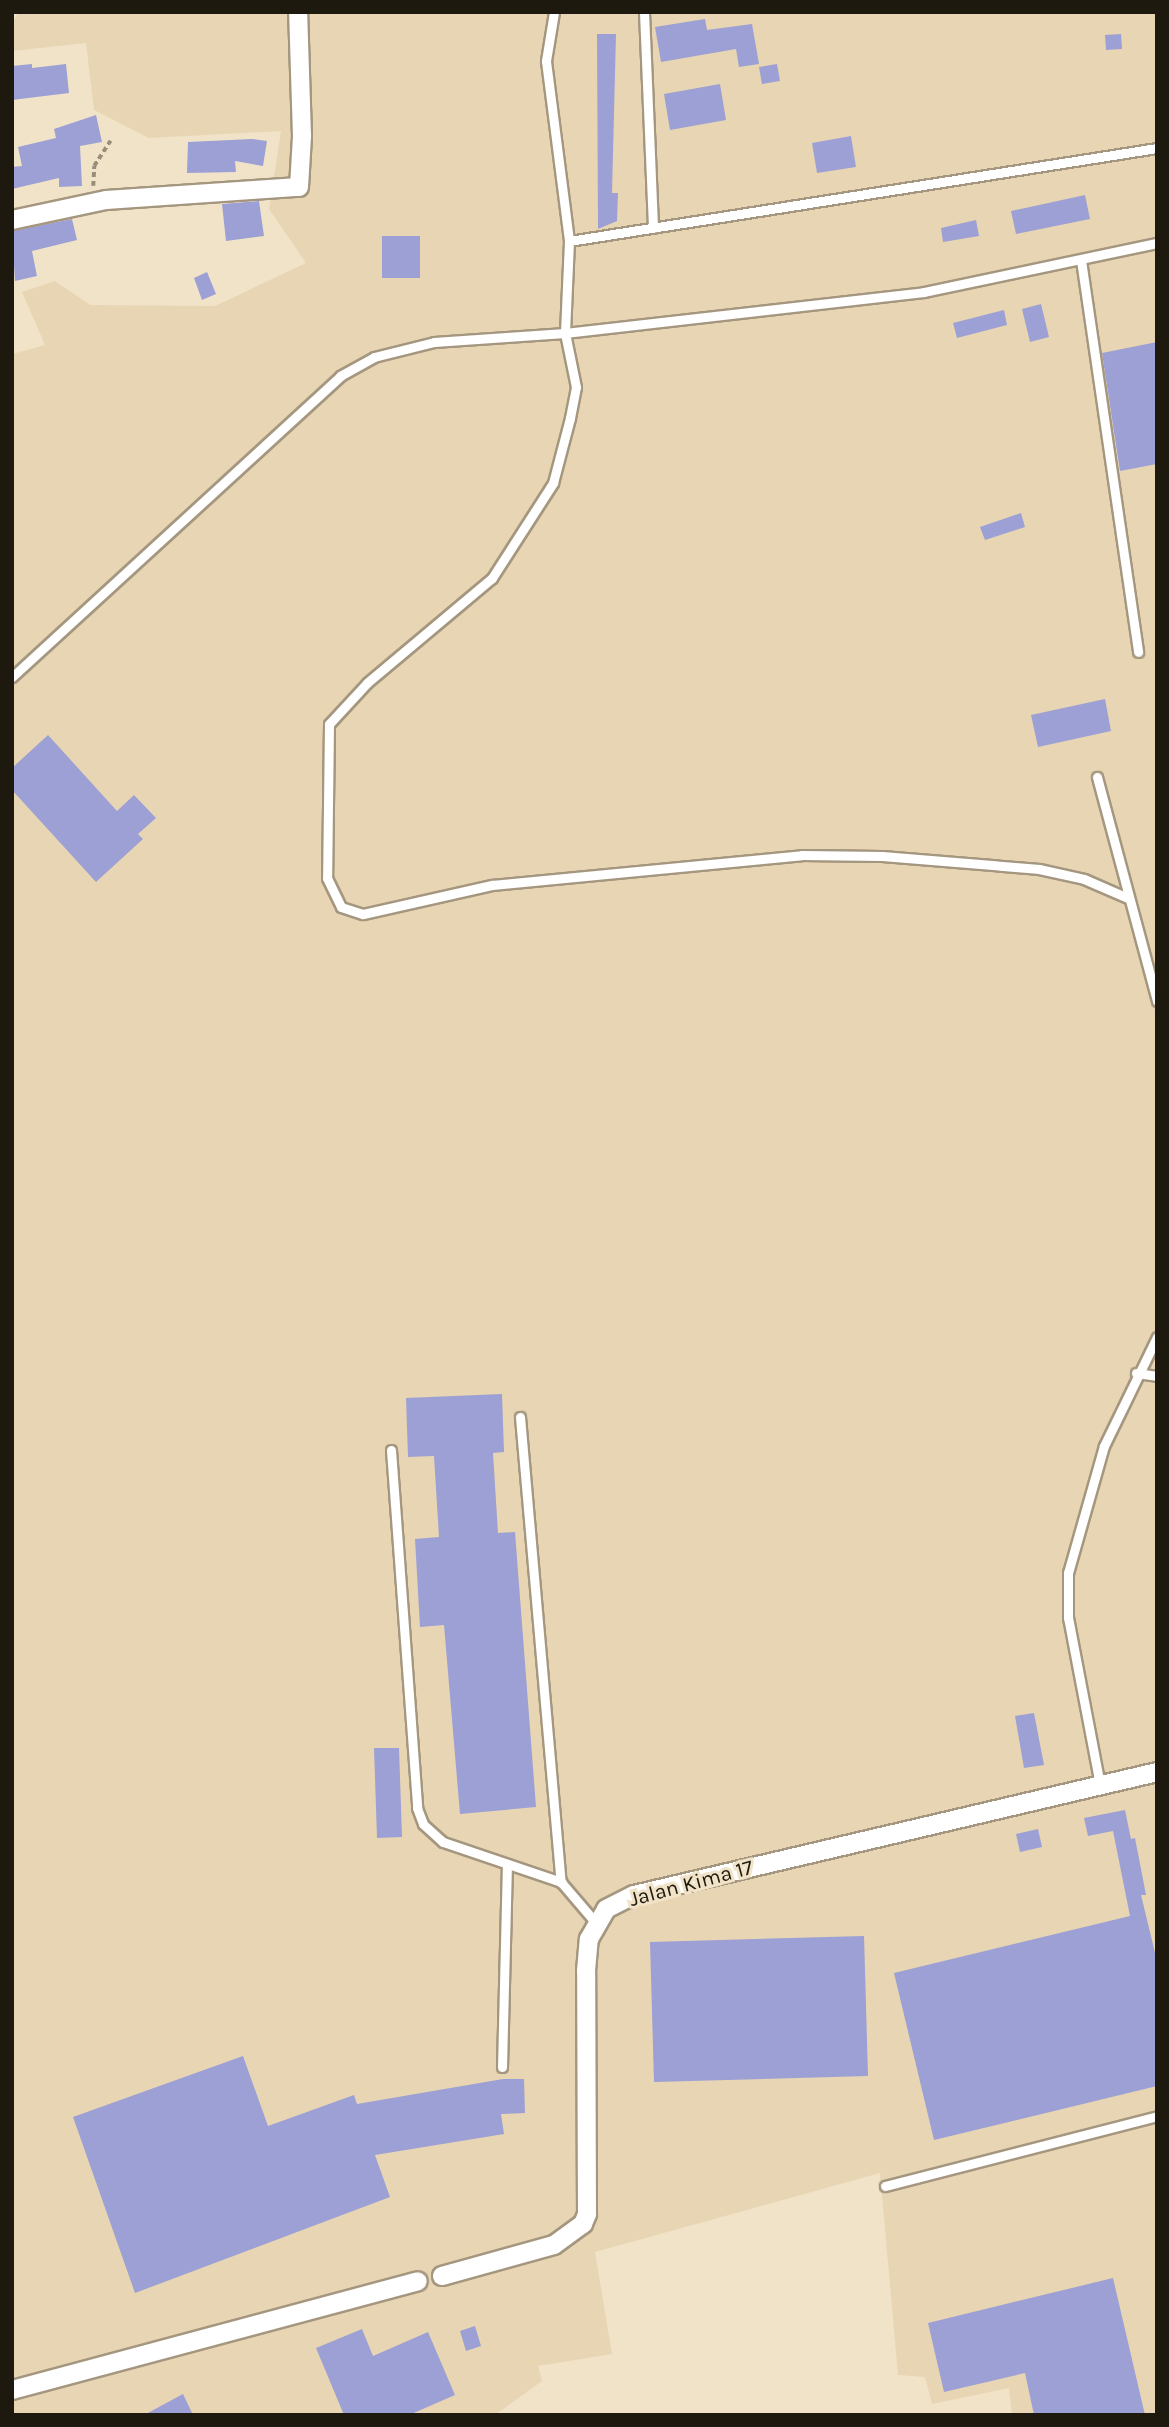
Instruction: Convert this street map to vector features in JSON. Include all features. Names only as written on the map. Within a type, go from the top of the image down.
[{"type":"street","points":[[12,220],[94,202],[299,187],[302,136],[298,12]]},
{"type":"street","name":"Jalan Kima 17","points":[[596,1923],[606,1909],[634,1895],[1157,1772]]},
{"type":"street","points":[[442,2276],[554,2245],[583,2224],[587,2214],[586,1971],[589,1939],[596,1923]]},
{"type":"street","points":[[12,2390],[418,2281]]},
{"type":"lane","points":[[554,12],[546,61],[569,241],[565,333],[576,387],[553,483],[492,578],[367,683],[329,724],[327,878],[341,906],[363,914],[492,886],[802,855],[881,856],[1039,869],[1084,879],[1128,898]]},
{"type":"lane","points":[[644,12],[653,228]]},
{"type":"lane","points":[[569,241],[1157,148]]},
{"type":"lane","points":[[12,677],[356,365],[434,342],[565,333],[923,292],[1157,243]]},
{"type":"lane","points":[[1082,260],[1138,652]]},
{"type":"lane","points":[[1097,777],[1157,1001]]},
{"type":"lane","points":[[1100,1784],[1068,1618],[1069,1573],[1104,1446],[1136,1373],[1157,1337]]},
{"type":"lane","points":[[1136,1373],[1157,1376]]},
{"type":"lane","points":[[520,1417],[561,1882]]},
{"type":"lane","points":[[391,1450],[417,1808],[423,1824],[443,1842],[561,1882],[596,1923]]},
{"type":"lane","points":[[502,2067],[507,1864]]},
{"type":"lane","points":[[885,2186],[1157,2116]]},
{"type":"path","points":[[94,202],[94,166],[110,141]]},
{"type":"shaded area","points":[[18,12],[1157,12],[1157,2415],[1012,2415],[1009,2388],[932,2404],[925,2377],[898,2375],[880,2173],[595,2252],[612,2354],[538,2366],[542,2381],[495,2415],[12,2415],[12,354],[45,345],[22,292],[55,281],[90,305],[215,306],[306,263],[269,209],[281,131],[149,138],[94,110],[86,43],[12,51],[12,25]]},
{"type":"building","points":[[705,19],[707,30],[752,24],[759,64],[739,67],[736,49],[661,62],[655,27]]},
{"type":"building","points":[[597,34],[616,34],[612,193],[618,193],[617,221],[598,229]]},
{"type":"building","points":[[1121,34],[1122,49],[1106,50],[1105,35]]},
{"type":"building","points":[[32,64],[32,68],[66,64],[69,93],[12,100],[12,66]]},
{"type":"building","points":[[777,64],[780,81],[762,84],[759,67]]},
{"type":"building","points":[[720,84],[726,120],[670,130],[664,94]]},
{"type":"building","points":[[96,115],[102,142],[80,146],[82,186],[59,187],[59,178],[12,189],[12,167],[22,166],[18,147],[56,138],[54,129]]},
{"type":"building","points":[[851,136],[856,167],[817,173],[812,143]]},
{"type":"building","points":[[252,139],[267,141],[263,166],[235,161],[236,172],[187,173],[188,142]]},
{"type":"building","points":[[1085,195],[1090,219],[1016,234],[1011,211]]},
{"type":"building","points":[[259,201],[264,236],[226,241],[222,204]]},
{"type":"building","points":[[72,219],[77,240],[32,251],[37,276],[15,281],[12,231]]},
{"type":"building","points":[[976,220],[979,236],[943,242],[941,228]]},
{"type":"building","points":[[382,236],[420,236],[420,278],[382,278]]},
{"type":"building","points":[[207,272],[216,294],[202,300],[194,278]]},
{"type":"building","points":[[1041,304],[1049,337],[1030,342],[1022,309]]},
{"type":"building","points":[[1004,310],[1007,325],[957,338],[953,323]]},
{"type":"building","points":[[1157,342],[1157,464],[1120,471],[1102,353]]},
{"type":"building","points":[[1021,513],[1025,527],[985,540],[980,527]]},
{"type":"building","points":[[1105,699],[1111,731],[1038,747],[1031,715]]},
{"type":"building","points":[[48,735],[117,811],[134,795],[156,818],[138,834],[143,839],[96,882],[12,790],[12,768]]},
{"type":"building","points":[[502,1394],[504,1452],[493,1453],[498,1533],[515,1532],[536,1807],[460,1814],[444,1625],[420,1627],[415,1539],[439,1537],[434,1456],[408,1457],[406,1398]]},
{"type":"building","points":[[1034,1713],[1044,1765],[1024,1768],[1015,1716]]},
{"type":"building","points":[[374,1748],[399,1748],[402,1837],[377,1838]]},
{"type":"building","points":[[1125,1810],[1131,1839],[1135,1838],[1146,1895],[1141,1895],[1157,1961],[1157,2086],[934,2140],[894,1973],[1130,1916],[1113,1831],[1088,1836],[1084,1818]]},
{"type":"building","points":[[1038,1829],[1042,1847],[1020,1852],[1016,1834]]},
{"type":"building","points":[[864,1936],[868,2076],[654,2082],[650,1942]]},
{"type":"building","points":[[243,2056],[268,2126],[354,2095],[357,2104],[503,2079],[524,2079],[525,2113],[501,2114],[504,2134],[375,2155],[390,2197],[135,2293],[73,2117]]},
{"type":"building","points":[[1113,2278],[1145,2415],[1034,2415],[1025,2373],[944,2392],[928,2323]]},
{"type":"building","points":[[475,2326],[481,2346],[466,2351],[460,2331]]},
{"type":"building","points":[[362,2329],[373,2356],[428,2332],[455,2395],[409,2415],[344,2415],[316,2348]]},
{"type":"building","points":[[183,2394],[193,2415],[144,2415]]}]
